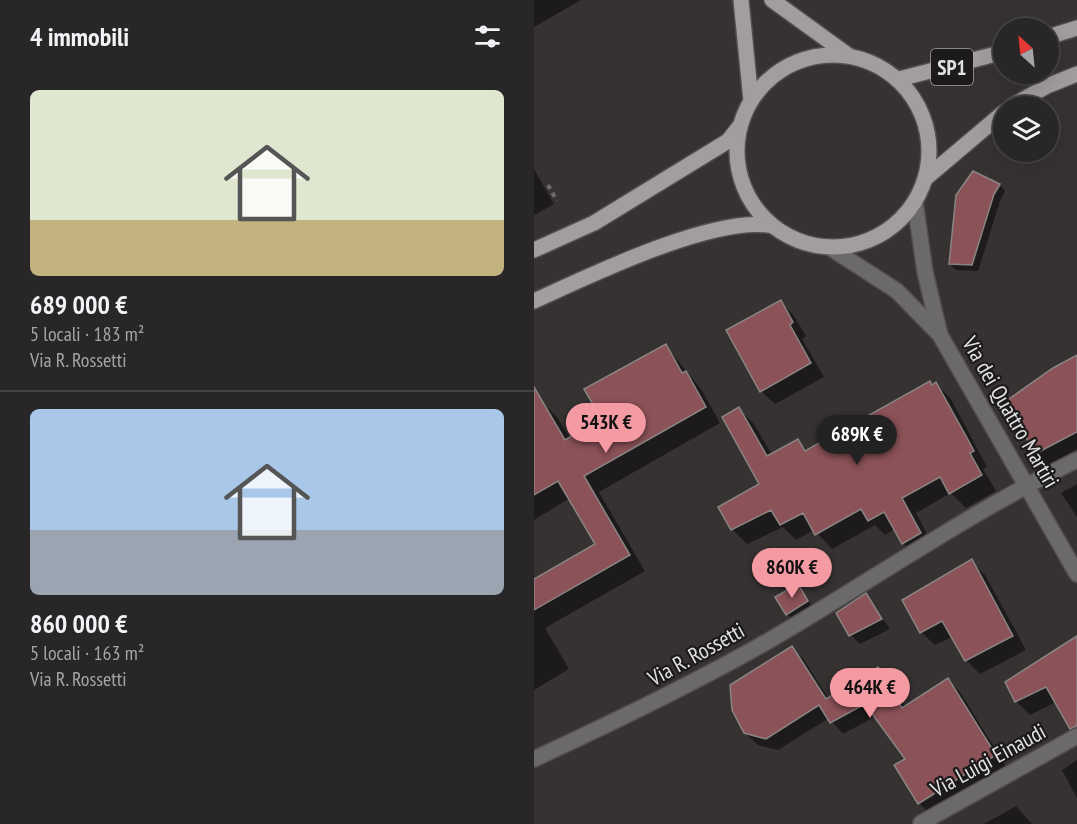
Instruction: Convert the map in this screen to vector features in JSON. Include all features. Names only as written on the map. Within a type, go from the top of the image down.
[{"type":"main road","points":[[741,0],[751,101]]},
{"type":"main road","points":[[739,127],[736,155],[742,182],[754,206],[773,226],[799,241],[829,247],[854,245],[878,236],[898,222],[915,202],[926,177],[930,151],[927,124],[916,100],[899,79],[875,64],[848,55],[772,0]]},
{"type":"main road","points":[[1059,34],[1077,28]]},
{"type":"main road","points":[[534,250],[594,223],[728,141],[739,127],[751,101],[769,79],[792,63],[820,55],[848,55]]},
{"type":"main road","name":"SP1","points":[[899,79],[993,55]]},
{"type":"main road","points":[[1030,96],[1077,74]]},
{"type":"main road","points":[[926,177],[993,121]]},
{"type":"main road","points":[[534,301],[624,261],[696,236],[756,222],[773,226]]},
{"type":"street","name":"Via dei Quattro Martiri","points":[[915,202],[925,272],[940,335]]},
{"type":"street","name":"Via dei Quattro Martiri","points":[[829,247],[897,291],[940,335],[1028,484],[1077,574]]},
{"type":"street","name":"Via R. Rossetti","points":[[534,759],[645,708],[770,640],[1028,484],[1077,460]]},
{"type":"street","name":"Via Luigi Einaudi","points":[[921,824],[1077,736]]},
{"type":"path","points":[[548,185],[557,201]]},
{"type":"building","points":[[973,171],[1000,184],[994,194],[972,265],[949,264],[956,195]]},
{"type":"building","points":[[781,300],[793,322],[790,325],[811,363],[760,392],[726,330]]},
{"type":"building","points":[[666,344],[682,373],[686,371],[706,407],[584,476],[630,555],[534,610],[534,579],[595,544],[558,481],[534,495],[534,387],[565,440],[601,418],[584,389]]},
{"type":"building","points":[[1077,355],[1077,432],[1035,454],[1006,401],[1053,368]]},
{"type":"building","points":[[930,381],[932,385],[936,382],[966,436],[974,451],[970,453],[982,475],[949,494],[940,477],[902,498],[921,533],[902,544],[884,512],[868,521],[861,509],[815,535],[803,513],[780,525],[771,510],[731,530],[718,507],[759,484],[722,417],[739,407],[767,456],[798,439],[805,451]]},
{"type":"building","points":[[972,559],[1013,636],[965,661],[942,621],[920,633],[902,600]]},
{"type":"building","points":[[798,584],[808,601],[786,615],[775,597]]},
{"type":"building","points":[[866,593],[882,619],[849,636],[836,613]]},
{"type":"building","points":[[1077,636],[1077,726],[1070,729],[1046,687],[1015,702],[1005,682]]},
{"type":"building","points":[[792,646],[826,699],[878,667],[902,708],[948,678],[996,755],[918,804],[894,765],[905,759],[865,704],[830,723],[819,705],[766,739],[744,733],[732,710],[730,685]]}]
